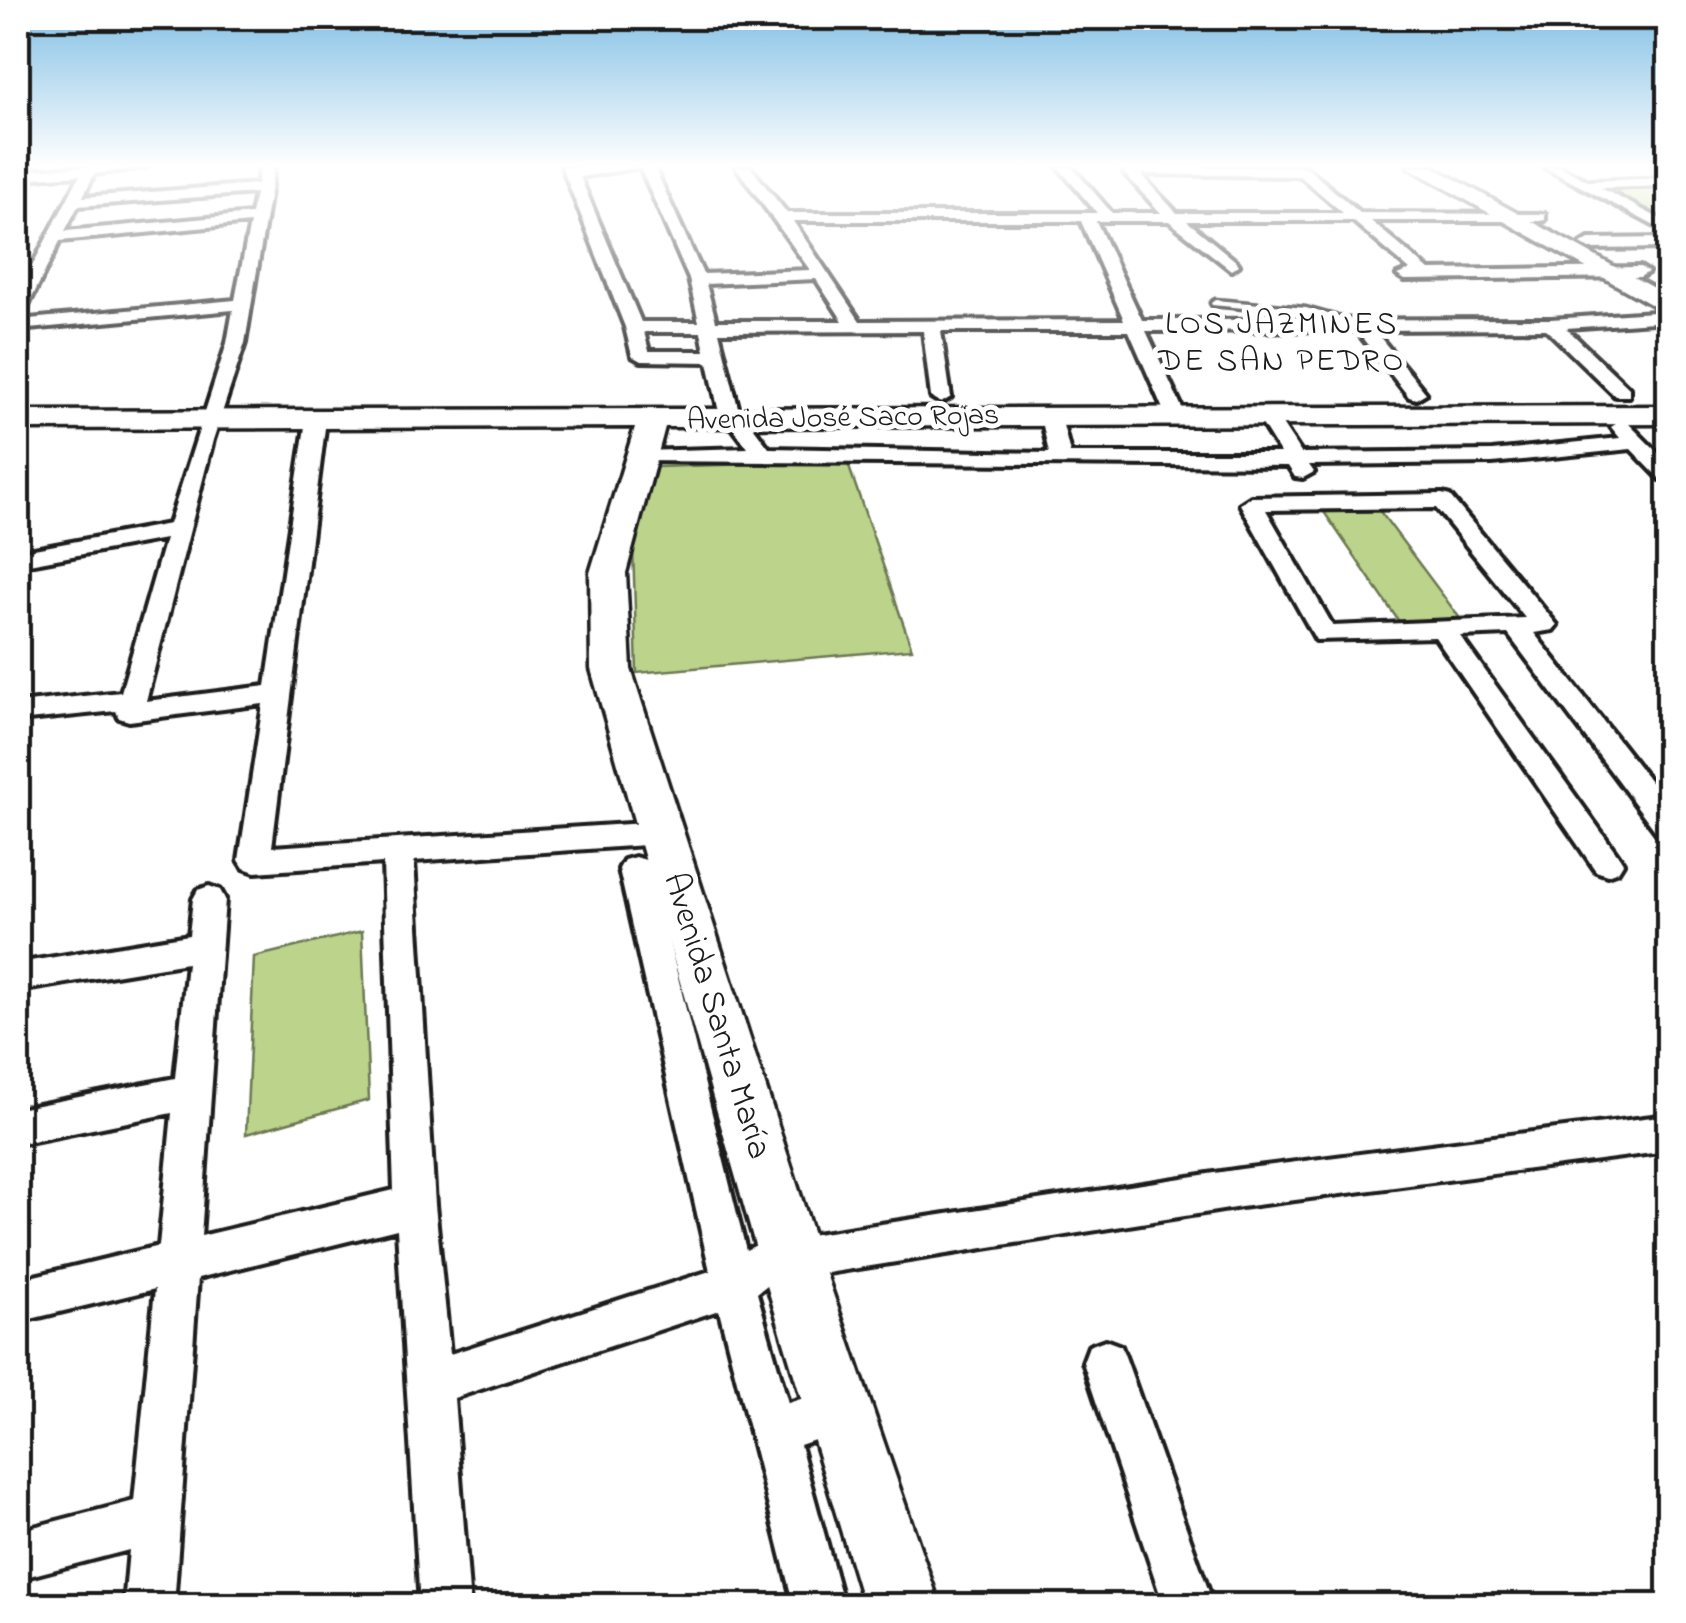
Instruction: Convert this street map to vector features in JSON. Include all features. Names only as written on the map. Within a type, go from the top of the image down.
[{"type":"main road","points":[[1557,243],[1668,306]]},
{"type":"main road","points":[[1589,244],[1668,288]]},
{"type":"main road","name":"Avenida José Saco Rojas","points":[[18,420],[316,420],[646,439],[738,420],[1267,416],[1616,404],[1668,415]]},
{"type":"main road","name":"Avenida Santa María","points":[[646,439],[608,573],[611,668],[648,851],[790,1259],[902,1606]]},
{"type":"street","points":[[18,307],[51,243]]},
{"type":"street","points":[[254,243],[236,344],[210,420],[129,712],[278,693]]},
{"type":"street","points":[[600,243],[634,327],[641,356],[716,357]]},
{"type":"street","points":[[681,243],[697,278],[728,408],[763,454]]},
{"type":"street","points":[[800,243],[855,326]]},
{"type":"street","points":[[1098,243],[1176,416]]},
{"type":"street","points":[[1204,243],[1231,265]]},
{"type":"street","points":[[1388,243],[1425,275]]},
{"type":"street","points":[[1589,244],[1668,243]]},
{"type":"street","points":[[18,272],[37,270]]},
{"type":"street","points":[[1405,276],[1640,272]]},
{"type":"street","points":[[697,278],[821,274]]},
{"type":"street","points":[[18,325],[244,304]]},
{"type":"street","points":[[634,327],[1552,324],[1668,316]]},
{"type":"street","points":[[1360,324],[1416,393]]},
{"type":"street","points":[[1552,324],[1616,404],[1636,442],[1668,474]]},
{"type":"street","points":[[932,326],[941,397]]},
{"type":"street","points":[[1267,416],[1324,503]]},
{"type":"street","points":[[1052,417],[1061,460]]},
{"type":"street","points":[[316,420],[256,860],[398,851],[648,851],[734,1284],[819,1606]]},
{"type":"street","points":[[646,439],[763,454],[1061,460],[1492,456],[1636,442]]},
{"type":"street","points":[[1442,501],[1544,625],[1516,627],[1325,634],[1251,504],[1442,501]]},
{"type":"street","points":[[18,559],[180,529]]},
{"type":"street","points":[[1516,627],[1668,825]]},
{"type":"street","points":[[1443,630],[1606,863]]},
{"type":"street","points":[[18,712],[132,700]]},
{"type":"street","points":[[398,851],[415,1205],[431,1383],[444,1606]]},
{"type":"street","points":[[149,1606],[209,899]]},
{"type":"street","points":[[18,977],[205,946]]},
{"type":"street","points":[[18,1126],[192,1092]]},
{"type":"street","points":[[431,1383],[734,1284],[762,1264],[1260,1186],[1668,1133]]},
{"type":"street","points":[[18,1302],[415,1205]]},
{"type":"street","points":[[1105,1362],[1189,1606]]},
{"type":"street","points":[[773,1431],[839,1410]]},
{"type":"street","points":[[18,1555],[157,1519]]},
{"type":"lane","points":[[1215,303],[1306,311],[1360,324]]},
{"type":"green space","points":[[847,461],[912,649],[637,673],[633,547],[657,467]]},
{"type":"green space","points":[[1379,510],[1462,621],[1400,623],[1324,512]]},
{"type":"green space","points":[[362,931],[369,1100],[246,1134],[254,957]]},
{"type":"district","name":"LOS JAZMINES DE SAN PEDRO","points":[[1282,344]]}]
